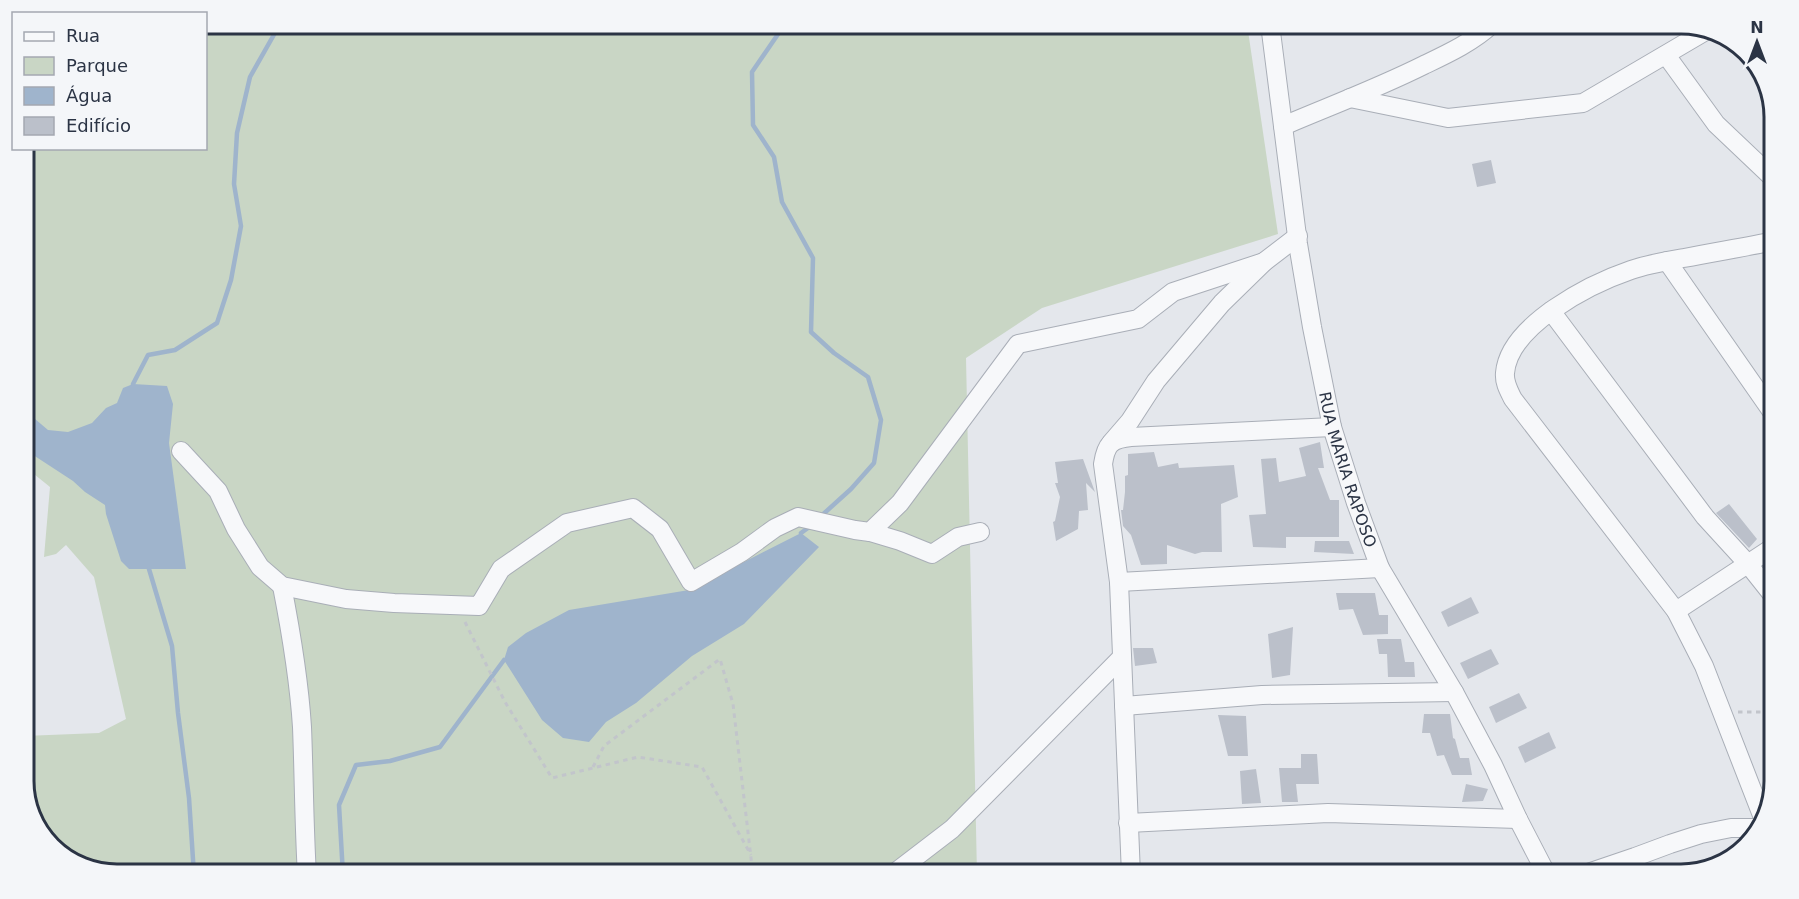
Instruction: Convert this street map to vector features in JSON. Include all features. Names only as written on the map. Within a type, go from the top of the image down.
[{"type":"street","name":"RUA MARIA RAPOSO","points":[[1270,34],[1312,327],[1332,427],[1356,503],[1380,568],[1454,692],[1541,864]]},
{"type":"street","points":[[1283,126],[1390,82],[1444,56],[1479,34]]},
{"type":"street","points":[[1350,98],[1448,118],[1583,103],[1697,36]]},
{"type":"street","points":[[1666,55],[1716,124],[1764,170]]},
{"type":"street","points":[[1130,864],[1119,582],[1103,464],[1105,453],[1109,445],[1130,422],[1156,381],[1222,303],[1264,262],[1298,236]]},
{"type":"street","points":[[1760,809],[1695,647],[1676,611],[1513,399],[1506,385],[1505,374],[1509,356],[1535,322],[1596,283],[1633,269],[1764,243]]},
{"type":"street","points":[[1667,261],[1764,400]]},
{"type":"street","points":[[870,532],[900,503],[1018,344],[1138,319],[1173,292],[1264,262]]},
{"type":"street","points":[[1551,311],[1705,517],[1764,584]]},
{"type":"street","points":[[1109,445],[1118,438],[1131,436],[1332,427]]},
{"type":"street","points":[[181,452],[218,492],[236,529],[260,567],[282,586],[346,599],[479,606],[501,569],[567,523],[633,508],[660,529],[691,582],[742,552],[775,528],[798,517],[870,532],[932,554],[958,537],[980,532]]},
{"type":"street","points":[[1676,611],[1764,553]]},
{"type":"street","points":[[1119,582],[1380,568]]},
{"type":"street","points":[[282,586],[302,726],[306,864]]},
{"type":"street","points":[[906,864],[952,829],[1122,657]]},
{"type":"street","points":[[1124,706],[1262,695],[1454,692]]},
{"type":"street","points":[[1128,823],[1328,813],[1518,819]]},
{"type":"street","points":[[1614,864],[1701,834],[1731,828],[1751,828]]},
{"type":"path","points":[[457,605],[505,702],[552,778],[638,757],[702,767],[751,855]]},
{"type":"path","points":[[593,768],[604,746],[720,659],[734,704],[752,864]]},
{"type":"path","points":[[1722,712],[1764,712]]},
{"type":"green space","points":[[207,34],[1248,34],[1278,234],[1042,308],[966,358],[977,864],[118,864],[101,863],[81,856],[71,851],[48,828],[39,808],[35,787],[35,736],[99,733],[126,719],[94,577],[66,545],[56,554],[44,557],[50,487],[35,475],[35,150],[207,150]]},
{"type":"water","points":[[133,384],[167,386],[173,404],[169,443],[186,569],[129,569],[121,561],[105,505],[35,456],[35,419],[48,430],[68,432],[92,423],[106,408],[117,403],[123,388]]},
{"type":"water","points":[[801,533],[819,547],[744,624],[692,656],[636,703],[606,722],[589,742],[563,738],[542,720],[504,660],[508,647],[526,633],[569,610],[689,590]]},
{"type":"building","points":[[1491,160],[1496,183],[1477,187],[1472,164]]},
{"type":"building","points":[[1320,442],[1324,468],[1318,468],[1330,500],[1339,500],[1339,537],[1286,537],[1286,548],[1253,547],[1249,515],[1266,514],[1261,459],[1276,458],[1279,482],[1306,476],[1299,448]]},
{"type":"building","points":[[1154,452],[1158,467],[1178,463],[1179,468],[1234,465],[1238,497],[1221,504],[1222,552],[1195,554],[1167,545],[1167,564],[1141,565],[1131,535],[1123,526],[1121,510],[1123,510],[1125,476],[1128,475],[1128,454]]},
{"type":"building","points":[[1083,459],[1095,492],[1086,483],[1088,510],[1079,511],[1078,529],[1056,541],[1053,522],[1060,497],[1055,483],[1058,483],[1055,462]]},
{"type":"building","points":[[1729,504],[1757,539],[1749,548],[1716,513]]},
{"type":"building","points":[[1315,541],[1349,541],[1354,554],[1314,552]]},
{"type":"building","points":[[1336,593],[1375,593],[1379,615],[1388,615],[1388,634],[1363,635],[1353,609],[1339,610]]},
{"type":"building","points":[[1471,597],[1479,613],[1448,627],[1441,612]]},
{"type":"building","points":[[1293,627],[1290,675],[1272,678],[1268,634]]},
{"type":"building","points":[[1377,639],[1401,639],[1405,662],[1414,662],[1415,677],[1388,677],[1387,654],[1379,654]]},
{"type":"building","points":[[1133,648],[1153,648],[1157,663],[1135,666]]},
{"type":"building","points":[[1491,649],[1499,664],[1468,679],[1460,663]]},
{"type":"building","points":[[1519,693],[1527,708],[1496,723],[1489,707]]},
{"type":"building","points":[[1424,714],[1450,714],[1453,738],[1460,758],[1469,758],[1472,775],[1452,775],[1444,755],[1437,756],[1430,733],[1422,733]]},
{"type":"building","points":[[1218,715],[1246,716],[1248,756],[1228,756]]},
{"type":"building","points":[[1549,732],[1556,748],[1525,763],[1518,747]]},
{"type":"building","points":[[1301,754],[1317,754],[1319,784],[1296,784],[1298,802],[1282,802],[1279,768],[1301,768]]},
{"type":"building","points":[[1256,769],[1261,803],[1242,804],[1240,771]]},
{"type":"building","points":[[1466,784],[1488,789],[1483,801],[1462,802]]},
{"type":"waterway","points":[[133,384],[148,355],[175,350],[217,323],[231,280],[241,226],[234,184],[237,133],[250,77],[274,34]]},
{"type":"waterway","points":[[778,34],[752,72],[753,125],[774,157],[782,202],[813,258],[811,332],[834,353],[868,377],[881,420],[874,463],[851,489],[820,517]]},
{"type":"waterway","points":[[801,533],[812,525]]},
{"type":"waterway","points":[[149,569],[172,646],[189,798],[193,864]]},
{"type":"waterway","points":[[342,864],[339,805],[356,765],[390,761],[440,747],[504,660]]}]
